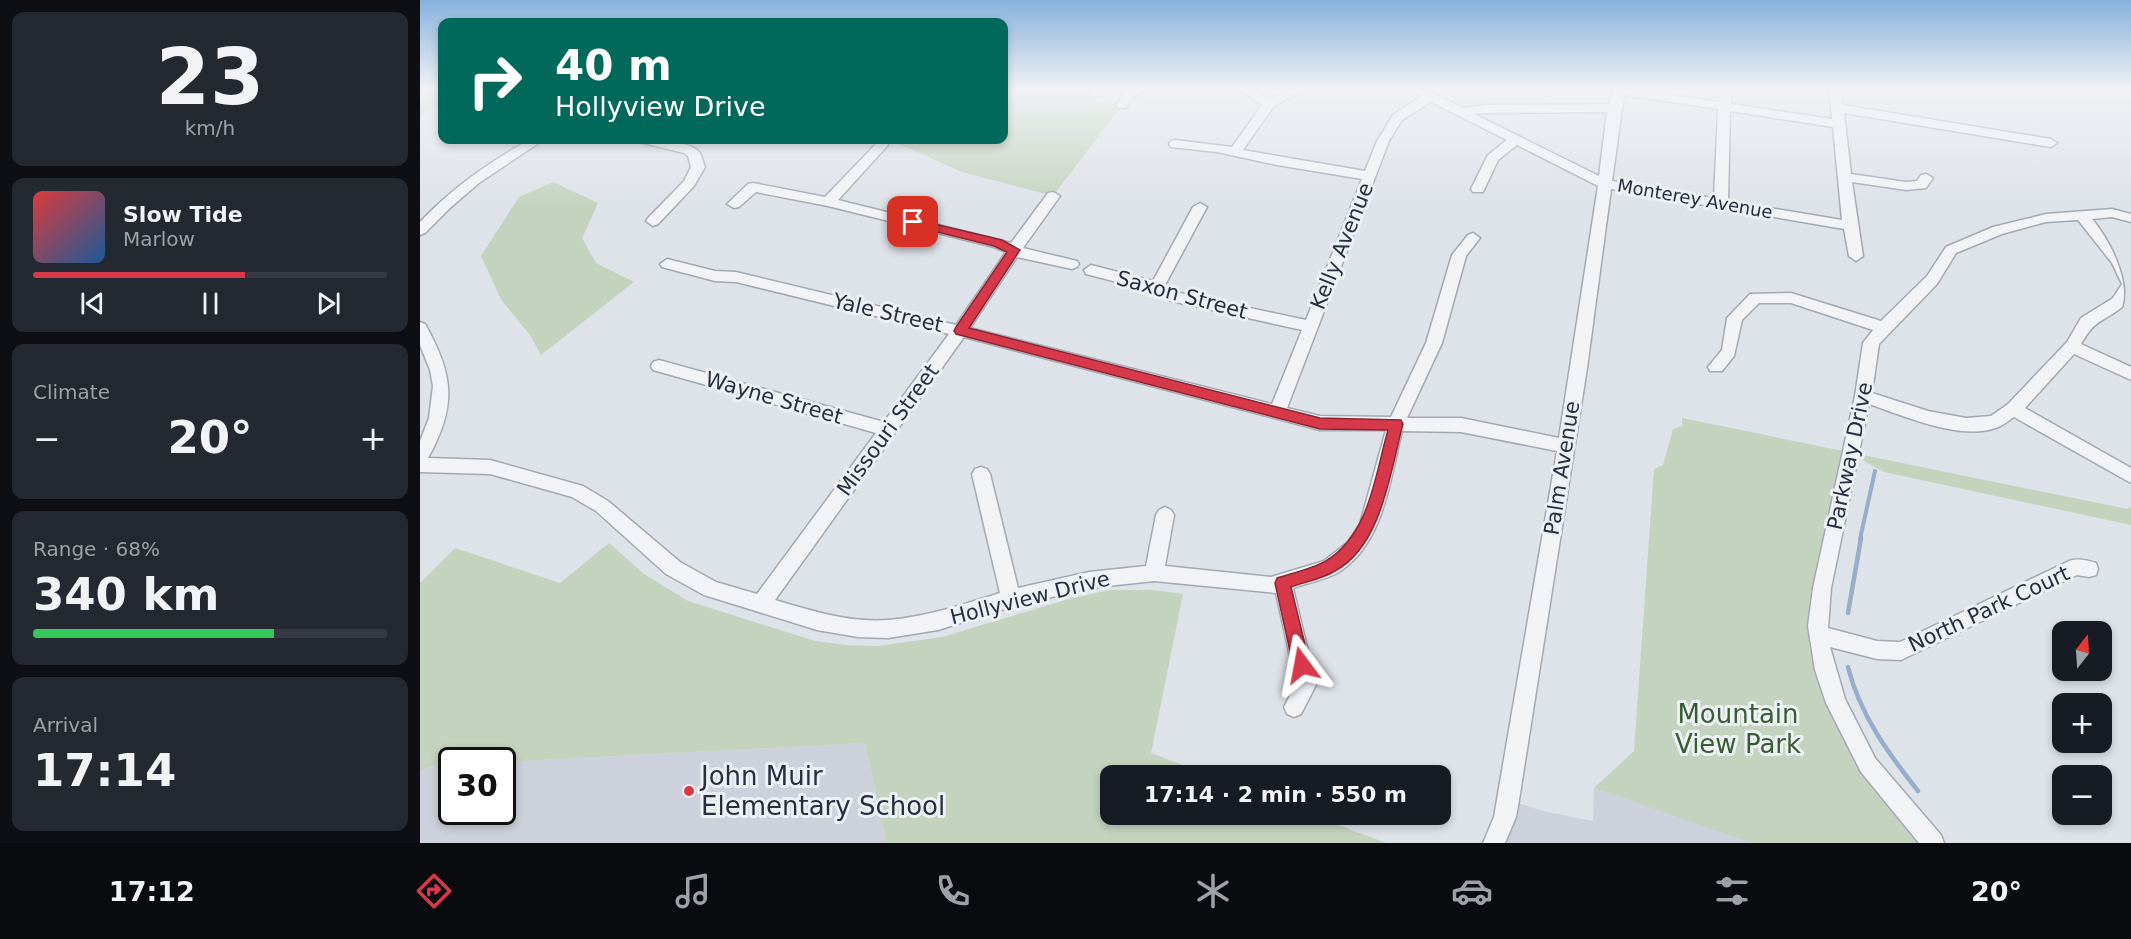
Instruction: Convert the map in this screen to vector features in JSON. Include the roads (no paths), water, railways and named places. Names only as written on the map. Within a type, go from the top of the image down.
[{"type":"street","points":[[1236,152],[1252,129]]},
{"type":"street","name":"Kelly Avenue","points":[[1277,412],[1383,141],[1390,129]]},
{"type":"street","name":"Monterey Avenue","points":[[1496,129],[1605,184],[1850,226]]},
{"type":"street","name":"Palm Avenue","points":[[1494,843],[1505,817],[1566,446],[1611,129]]},
{"type":"street","points":[[1721,203],[1724,129]]},
{"type":"street","points":[[1841,129],[1850,226],[1856,256]]},
{"type":"street","points":[[1967,129],[2051,143]]},
{"type":"street","points":[[1478,189],[1493,158],[1517,140]]},
{"type":"street","points":[[420,230],[446,203],[471,183],[499,162],[530,144]]},
{"type":"street","points":[[653,221],[688,183],[698,167],[694,154],[688,150],[663,144]]},
{"type":"street","points":[[828,202],[879,144]]},
{"type":"street","points":[[1175,144],[1236,152],[1370,176]]},
{"type":"street","points":[[1846,177],[1906,186],[1921,185],[1926,178]]},
{"type":"street","points":[[734,204],[753,187],[828,202],[998,243],[1014,250],[1072,264]]},
{"type":"street","name":"Missouri Street","points":[[762,603],[960,331],[1053,196]]},
{"type":"street","points":[[1157,287],[1200,207]]},
{"type":"street","name":"Parkway Drive","points":[[1933,843],[1868,765],[1836,703],[1825,670],[1819,635],[1822,588],[1872,343],[1882,328],[1932,280],[1951,250],[2021,223],[2081,214],[2112,213],[2131,218]]},
{"type":"street","points":[[1863,396],[1928,417],[1966,425],[1994,422],[2014,409],[2072,346],[2086,322],[2118,302],[2129,284],[2118,261],[2081,214]]},
{"type":"street","name":"Hollyview Drive","points":[[420,465],[490,467],[577,491],[602,506],[673,568],[711,589],[817,621],[858,628],[888,628],[938,621],[1011,598],[1089,580],[1154,573],[1271,585],[1283,583],[1330,567],[1354,548],[1368,526],[1396,424],[1434,343],[1459,255],[1473,238]]},
{"type":"street","name":"Yale Street","points":[[667,264],[960,331],[1320,423],[1461,425],[1566,446]]},
{"type":"street","name":"Saxon Street","points":[[1090,270],[1157,287],[1171,296],[1310,326]]},
{"type":"street","points":[[1716,367],[1729,352],[1735,318],[1755,298],[1791,298],[1882,328]]},
{"type":"street","points":[[420,330],[440,375],[441,390],[434,427],[420,457]]},
{"type":"street","points":[[2072,346],[2131,374]]},
{"type":"street","name":"Wayne Street","points":[[659,366],[889,430]]},
{"type":"street","points":[[2014,409],[2131,476]]},
{"type":"street","points":[[981,474],[1011,598]]},
{"type":"street","points":[[1154,573],[1165,515]]},
{"type":"street","name":"North Park Court","points":[[1819,635],[1878,650],[1901,651],[2076,567],[2089,569]]},
{"type":"street","points":[[1283,583],[1306,685],[1294,707]]},
{"type":"waterway","points":[[1860,539],[1875,471]]},
{"type":"waterway","points":[[1848,613],[1861,538]]},
{"type":"waterway","points":[[1848,667],[1853,685],[1876,733],[1918,791]]},
{"type":"place","name":"John Muir Elementary School","points":[[689,791]]},
{"type":"park label","name":"Mountain View Park","points":[[1738,729]]}]
